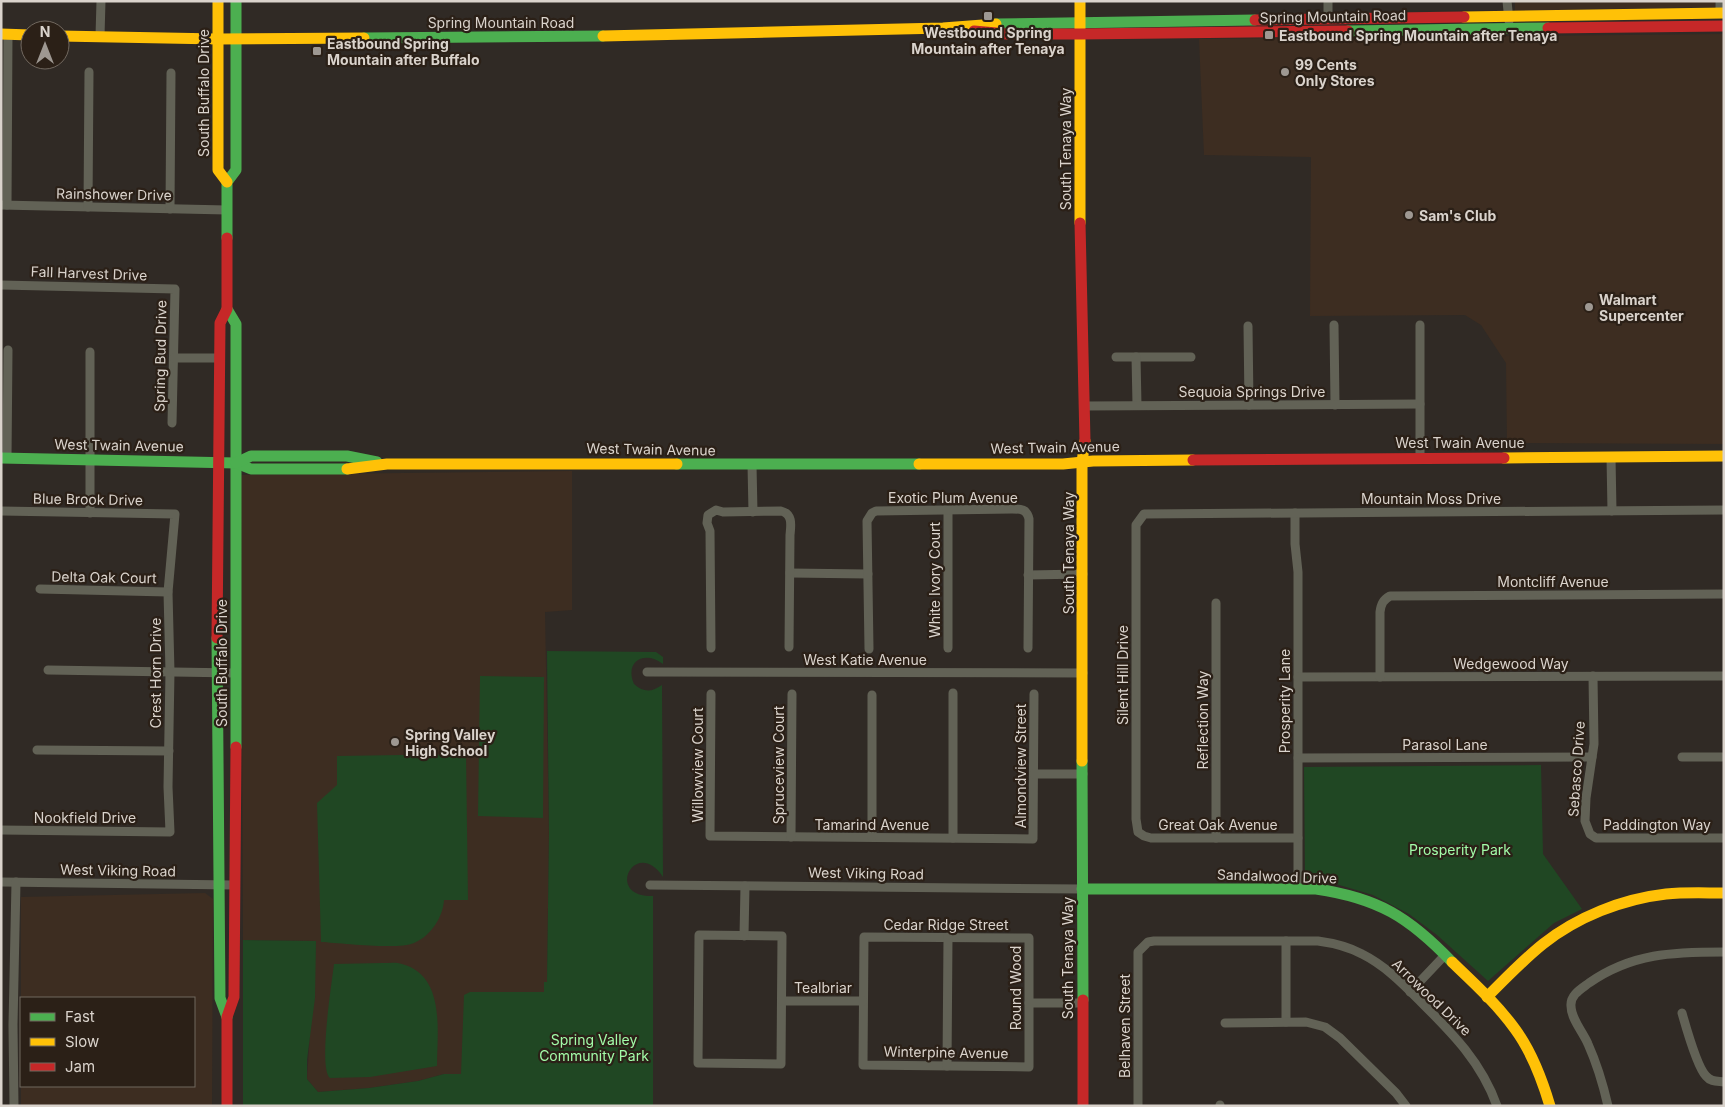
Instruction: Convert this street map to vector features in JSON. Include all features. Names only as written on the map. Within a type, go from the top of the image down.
[{"type":"main road","name":"South Buffalo Drive","points":[[218,1],[218,170],[227,182]]},
{"type":"main road","name":"South Buffalo Drive","points":[[227,1017],[220,998],[218,885],[220,323],[227,309],[227,182],[236,170],[236,1]]},
{"type":"main road","name":"South Tenaya Way","points":[[1080,1],[1079,164],[1085,441],[1082,462],[1083,1106]]},
{"type":"main road","name":"Spring Mountain Road","points":[[70,36],[218,39],[627,36],[943,28],[1007,23],[1507,16],[1723,16]]},
{"type":"main road","points":[[1708,26],[1723,16]]},
{"type":"main road","points":[[1326,32],[1335,26],[1386,18]]},
{"type":"main road","points":[[1248,33],[1279,27],[1322,25],[1328,19]]},
{"type":"main road","name":"Spring Mountain Road","points":[[943,28],[1007,34],[1080,34],[1724,26]]},
{"type":"main road","points":[[5,34],[20,35]]},
{"type":"main road","name":"South Buffalo Drive","points":[[227,309],[236,324],[234,997],[227,1017],[227,1106]]},
{"type":"main road","name":"West Twain Avenue","points":[[4,458],[236,463],[251,456],[347,456],[387,464],[574,463],[752,465],[1063,464],[1082,462],[1724,456]]},
{"type":"main road","name":"Sandalwood Drive","points":[[1082,889],[1316,889],[1346,893],[1372,902],[1397,914],[1422,932],[1509,1021],[1527,1048],[1541,1077],[1550,1106]]},
{"type":"main road","points":[[1487,997],[1525,959],[1553,936],[1584,918],[1607,908],[1658,895],[1724,893]]},
{"type":"street","points":[[100,36],[101,1]]},
{"type":"street","points":[[1328,1],[1328,19]]},
{"type":"street","points":[[1507,1],[1507,16],[1512,29]]},
{"type":"street","points":[[1720,1],[1723,16]]},
{"type":"street","points":[[4,205],[5,34]]},
{"type":"street","points":[[88,207],[89,72]]},
{"type":"street","points":[[170,209],[171,73]]},
{"type":"street","name":"Rainshower Drive","points":[[4,205],[226,210]]},
{"type":"street","name":"Fall Harvest Drive","points":[[1,285],[175,289]]},
{"type":"street","name":"Spring Bud Drive","points":[[172,423],[175,289]]},
{"type":"street","points":[[1334,325],[1334,405]]},
{"type":"street","points":[[1420,325],[1420,458]]},
{"type":"street","points":[[1248,326],[1249,405]]},
{"type":"street","points":[[4,458],[8,350]]},
{"type":"street","points":[[90,352],[90,513]]},
{"type":"street","points":[[1116,357],[1190,357]]},
{"type":"street","points":[[1136,357],[1137,405]]},
{"type":"street","points":[[174,358],[220,358]]},
{"type":"street","name":"Sequoia Springs Drive","points":[[1084,406],[1420,404]]},
{"type":"street","points":[[1611,456],[1612,511]]},
{"type":"street","points":[[752,465],[753,512]]},
{"type":"street","name":"Exotic Plum Avenue","points":[[868,574],[867,521],[872,513],[876,511],[1022,509],[1028,514],[1028,574]]},
{"type":"street","points":[[711,648],[710,531],[707,523],[708,515],[716,510],[723,512],[776,510],[786,512],[791,522],[789,647]]},
{"type":"street","name":"Mountain Moss Drive","points":[[1140,519],[1144,514],[1151,513],[1724,510]]},
{"type":"street","name":"Blue Brook Drive","points":[[1,511],[175,514]]},
{"type":"street","name":"White Ivory Court","points":[[948,511],[948,648]]},
{"type":"street","name":"Prosperity Lane","points":[[1295,513],[1295,544],[1298,572],[1298,889]]},
{"type":"street","name":"Crest Horn Drive","points":[[170,832],[168,787],[170,672],[168,592],[175,514]]},
{"type":"street","name":"Silent Hill Drive","points":[[1138,832],[1136,819],[1136,525],[1140,519]]},
{"type":"street","points":[[790,573],[868,574],[869,649]]},
{"type":"street","points":[[1028,648],[1028,574],[1083,574]]},
{"type":"street","name":"Delta Oak Court","points":[[40,589],[168,592]]},
{"type":"street","name":"Montcliff Avenue","points":[[1380,677],[1380,612],[1384,599],[1390,596],[1724,594]]},
{"type":"street","name":"Reflection Way","points":[[1216,603],[1216,838]]},
{"type":"street","points":[[48,670],[236,673]]},
{"type":"street","name":"West Katie Avenue","points":[[647,672],[1083,673]]},
{"type":"street","name":"Sebasco Drive","points":[[1590,834],[1585,821],[1586,798],[1594,744],[1593,676]]},
{"type":"street","name":"Wedgewood Way","points":[[1298,677],[1724,676]]},
{"type":"street","points":[[953,693],[953,838]]},
{"type":"street","name":"Willowview Court","points":[[710,836],[711,694]]},
{"type":"street","name":"Spruceview Court","points":[[791,837],[792,694]]},
{"type":"street","points":[[872,694],[872,837]]},
{"type":"street","name":"Almondview Street","points":[[1033,839],[1034,694]]},
{"type":"street","points":[[37,750],[169,752]]},
{"type":"street","name":"Parasol Lane","points":[[1298,758],[1592,757]]},
{"type":"street","points":[[1682,757],[1724,757]]},
{"type":"street","points":[[1034,774],[1083,774]]},
{"type":"street","name":"Nookfield Drive","points":[[1,830],[170,832]]},
{"type":"street","name":"Great Oak Avenue","points":[[1138,832],[1151,838],[1298,838]]},
{"type":"street","name":"Paddington Way","points":[[1590,834],[1596,838],[1724,838]]},
{"type":"street","name":"Tamarind Avenue","points":[[710,836],[1033,839]]},
{"type":"street","name":"West Viking Road","points":[[1,882],[234,885]]},
{"type":"street","points":[[14,1106],[16,882]]},
{"type":"street","name":"West Viking Road","points":[[650,885],[1082,889]]},
{"type":"street","points":[[744,936],[745,886]]},
{"type":"street","points":[[699,936],[782,936],[782,1001],[781,1064],[698,1063],[699,936]]},
{"type":"street","name":"Cedar Ridge Street","points":[[863,1001],[864,937],[1029,938]]},
{"type":"street","points":[[947,1066],[948,938]]},
{"type":"street","name":"Round Wood","points":[[1029,938],[1029,1067]]},
{"type":"street","name":"Arrowood Drive","points":[[1142,947],[1148,942],[1154,941],[1318,941],[1332,943],[1358,952],[1389,972],[1456,1037],[1475,1062],[1497,1106]]},
{"type":"street","points":[[1286,941],[1286,1022]]},
{"type":"street","name":"Belhaven Street","points":[[1138,1106],[1138,952],[1142,947]]},
{"type":"street","points":[[1608,1106],[1599,1070],[1588,1042],[1572,1014],[1571,1001],[1578,991],[1595,979],[1624,964],[1678,952],[1724,952]]},
{"type":"street","points":[[1410,992],[1445,955]]},
{"type":"street","name":"Tealbriar","points":[[782,1001],[863,1001]]},
{"type":"street","name":"Winterpine Avenue","points":[[863,1001],[863,1065],[1029,1067]]},
{"type":"street","points":[[1029,1003],[1082,1003]]},
{"type":"street","points":[[1682,1013],[1688,1035],[1705,1075],[1713,1081],[1724,1082]]},
{"type":"street","points":[[1225,1023],[1306,1022],[1325,1026],[1396,1093],[1406,1106]]},
{"type":"shaded area","points":[[1515,1],[1715,1],[1715,7],[1515,11]]},
{"type":"shaded area","points":[[1724,34],[1724,444],[1507,443],[1506,363],[1481,325],[1465,315],[1310,316],[1311,157],[1204,155],[1199,39]]},
{"type":"shaded area","name":"Spring Valley High School","points":[[572,471],[572,610],[545,612],[549,833],[547,982],[544,982],[544,992],[474,1074],[444,1074],[418,1081],[369,1088],[318,1092],[307,1079],[316,941],[243,940],[241,475]]},
{"type":"shaded area","points":[[205,893],[213,899],[212,1106],[21,1106],[21,1087],[195,1087],[195,997],[21,997],[21,897]]},
{"type":"green space","name":"Spring Valley Community Park","points":[[547,651],[656,652],[663,657],[663,664],[649,658],[638,660],[632,669],[632,676],[634,684],[645,690],[655,689],[662,685],[663,877],[653,866],[643,863],[635,865],[629,872],[627,880],[630,888],[638,894],[653,896],[653,1106],[243,1106],[243,940],[316,941],[315,998],[307,1060],[307,1079],[318,1092],[369,1088],[418,1081],[444,1074],[461,1074],[464,995],[470,992],[544,992],[544,982],[547,982],[549,833]]},
{"type":"green space","points":[[480,676],[544,677],[543,818],[478,816]]},
{"type":"green space","points":[[466,754],[468,900],[444,900],[439,919],[431,931],[414,943],[383,946],[321,942],[317,803],[337,785],[337,756]]},
{"type":"green space","name":"Prosperity Park","points":[[1541,765],[1543,854],[1582,909],[1554,923],[1488,981],[1437,935],[1409,914],[1373,895],[1336,884],[1305,880],[1304,767]]},
{"type":"green space","points":[[395,963],[416,970],[426,980],[432,993],[438,1022],[437,1066],[370,1077],[330,1078],[325,1058],[325,1042],[334,964]]},
{"type":"traffic: fast","points":[[227,238],[227,182],[236,170],[236,1]]},
{"type":"traffic: fast","points":[[996,24],[1255,20]]},
{"type":"traffic: fast","points":[[1348,31],[1548,28]]},
{"type":"traffic: fast","points":[[364,38],[603,36]]},
{"type":"traffic: fast","points":[[227,309],[236,324],[236,747]]},
{"type":"traffic: fast","points":[[236,463],[251,456],[347,456],[377,462]]},
{"type":"traffic: fast","points":[[1,458],[236,463],[251,469],[347,469]]},
{"type":"traffic: fast","points":[[677,464],[919,464]]},
{"type":"traffic: fast","points":[[217,638],[220,998],[227,1017]]},
{"type":"traffic: fast","points":[[1082,761],[1083,1000]]},
{"type":"traffic: fast","points":[[1082,889],[1316,889],[1338,893],[1375,904],[1391,912],[1421,933],[1452,962]]},
{"type":"traffic: slow","points":[[218,1],[218,170],[227,182]]},
{"type":"traffic: slow","points":[[1080,1],[1080,223]]},
{"type":"traffic: slow","points":[[1464,17],[1724,13]]},
{"type":"traffic: slow","points":[[603,36],[943,28],[996,24]]},
{"type":"traffic: slow","points":[[1,34],[20,35]]},
{"type":"traffic: slow","points":[[70,36],[218,39],[364,38]]},
{"type":"traffic: slow","points":[[1082,761],[1082,462],[1085,441]]},
{"type":"traffic: slow","points":[[1504,458],[1724,456]]},
{"type":"traffic: slow","points":[[919,464],[1063,464],[1093,461],[1193,460]]},
{"type":"traffic: slow","points":[[347,469],[387,464],[677,464]]},
{"type":"traffic: slow","points":[[1487,997],[1543,944],[1556,934],[1585,918],[1617,905],[1649,896],[1724,893]]},
{"type":"traffic: slow","points":[[1452,962],[1493,1002],[1521,1038],[1536,1066],[1550,1106]]},
{"type":"traffic: jam","points":[[1255,20],[1464,17]]},
{"type":"traffic: jam","points":[[1548,28],[1724,26]]},
{"type":"traffic: jam","points":[[974,31],[1007,34],[1348,31]]},
{"type":"traffic: jam","points":[[1080,223],[1085,441]]},
{"type":"traffic: jam","points":[[217,638],[220,323],[227,309],[227,238]]},
{"type":"traffic: jam","points":[[1193,460],[1504,458]]},
{"type":"traffic: jam","points":[[227,1106],[227,1017],[234,997],[236,747]]},
{"type":"traffic: jam","points":[[1083,1000],[1083,1106]]},
{"type":"place","name":"Westbound Spring Mountain after Tenaya","points":[[988,16]]},
{"type":"place","name":"Eastbound Spring Mountain after Tenaya","points":[[1269,35]]},
{"type":"place","name":"Eastbound Spring Mountain after Buffalo","points":[[317,51]]},
{"type":"place","name":"99 Cents Only Stores","points":[[1285,72]]},
{"type":"place","name":"Sam's Club","points":[[1409,215]]},
{"type":"place","name":"Walmart Supercenter","points":[[1589,307]]},
{"type":"place","name":"Spring Valley High School","points":[[395,742]]}]
